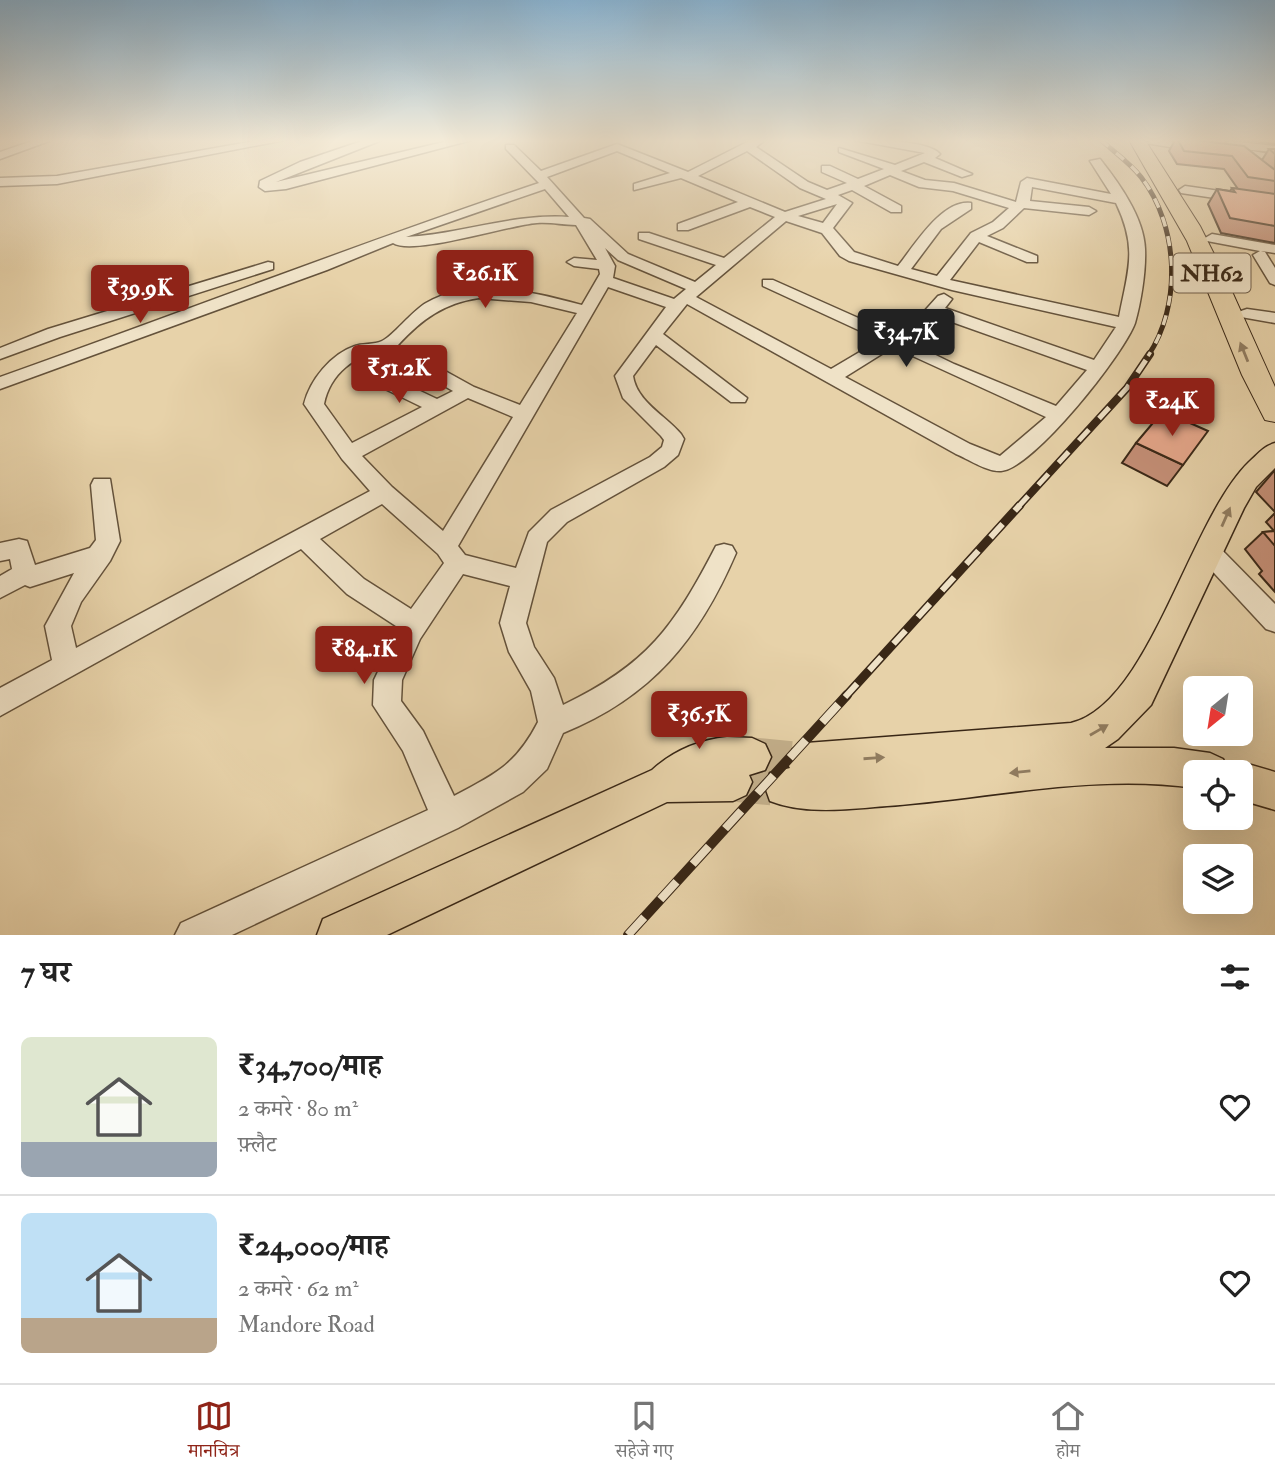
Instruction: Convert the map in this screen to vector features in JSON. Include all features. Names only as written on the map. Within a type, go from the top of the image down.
[{"type":"highway","name":"NH62","points":[[1167,184],[1205,255],[1248,363],[1275,413]]},
{"type":"highway","name":"NH62","points":[[1180,184],[1214,243],[1275,372]]},
{"type":"main road","points":[[1183,767],[1082,766],[860,788],[795,774],[1091,736],[1117,718],[1139,693],[1247,480],[1275,452]]},
{"type":"main road","points":[[339,935],[665,783],[742,769]]},
{"type":"main road","points":[[1253,785],[1275,791]]},
{"type":"street","points":[[265,184],[265,187],[291,184]]},
{"type":"street","points":[[0,383],[322,267],[534,184]]},
{"type":"street","points":[[546,184],[579,221],[607,273]]},
{"type":"street","points":[[638,187],[652,184]]},
{"type":"street","points":[[703,184],[825,230],[836,239],[844,254],[946,283],[1126,324]]},
{"type":"street","points":[[802,184],[845,203],[825,230]]},
{"type":"street","points":[[193,935],[447,817],[512,780],[536,758],[553,723],[544,687],[522,652],[513,623],[537,538],[559,516],[657,462],[671,450],[674,439],[667,429],[629,394],[623,385],[624,376],[686,297],[726,263],[784,216],[834,197],[859,184]]},
{"type":"street","points":[[922,184],[954,187],[1020,205],[1089,211]]},
{"type":"street","points":[[831,377],[926,320],[935,310],[946,283],[976,236],[998,225],[1020,205],[1027,184]]},
{"type":"street","points":[[1035,184],[1120,200]]},
{"type":"street","points":[[382,242],[430,240],[509,222],[538,219],[585,222],[623,257],[686,297],[963,449],[999,464],[1011,461],[1059,415],[1098,369],[1126,324],[1138,246],[1120,200],[1110,184]]},
{"type":"street","points":[[856,185],[896,209]]},
{"type":"street","points":[[1185,190],[1275,203]]},
{"type":"street","points":[[683,228],[750,202]]},
{"type":"street","points":[[485,204],[509,222]]},
{"type":"street","points":[[902,271],[921,247],[931,228],[945,216],[967,206]]},
{"type":"street","points":[[644,236],[726,263]]},
{"type":"street","points":[[976,236],[1032,259]]},
{"type":"street","points":[[1214,243],[1275,248]]},
{"type":"street","points":[[1214,243],[1267,256],[1275,280]]},
{"type":"street","points":[[574,261],[686,297]]},
{"type":"street","points":[[0,354],[54,333],[268,266]]},
{"type":"street","points":[[447,817],[413,741],[387,705],[388,681],[415,624],[527,415],[607,273]]},
{"type":"street","points":[[768,283],[833,310],[891,341],[1059,415]]},
{"type":"street","points":[[387,346],[404,325],[425,309],[466,292],[525,294],[587,311]]},
{"type":"street","points":[[935,310],[1098,369]]},
{"type":"street","points":[[1247,313],[1275,318]]},
{"type":"street","points":[[654,335],[738,398]]},
{"type":"street","points":[[524,580],[452,555],[384,493],[349,454],[320,416],[315,397],[336,368],[350,356],[366,348],[387,346],[467,391],[527,415]]},
{"type":"street","points":[[390,384],[438,407]]},
{"type":"street","points":[[349,454],[467,391]]},
{"type":"street","points":[[67,667],[58,626],[71,597],[102,554],[108,541],[102,485]]},
{"type":"street","points":[[0,703],[384,493]]},
{"type":"street","points":[[305,538],[336,569],[378,603],[415,624]]},
{"type":"street","points":[[0,552],[13,548],[22,551],[25,573],[30,577],[102,554]]},
{"type":"street","points":[[553,723],[582,713],[601,702],[668,647],[686,625],[724,553]]},
{"type":"street","points":[[1210,553],[1275,621]]},
{"type":"street","points":[[0,588],[25,573]]},
{"type":"building","points":[[1232,188],[1275,194],[1275,226],[1230,218],[1217,189],[1235,192]]},
{"type":"building","points":[[1163,411],[1208,431],[1183,465],[1136,443]]},
{"type":"building","points":[[1275,531],[1275,546],[1263,532]]},
{"type":"tunnel","points":[[752,757],[806,762]]},
{"type":"tunnel","points":[[733,782],[784,787]]},
{"type":"railway","points":[[1145,184],[1163,218],[1171,266],[1167,313],[1148,356]]},
{"type":"railway","points":[[1018,507],[1127,388],[1150,354]]},
{"type":"railway","points":[[845,697],[1020,505]]},
{"type":"railway","points":[[628,935],[847,695]]}]
